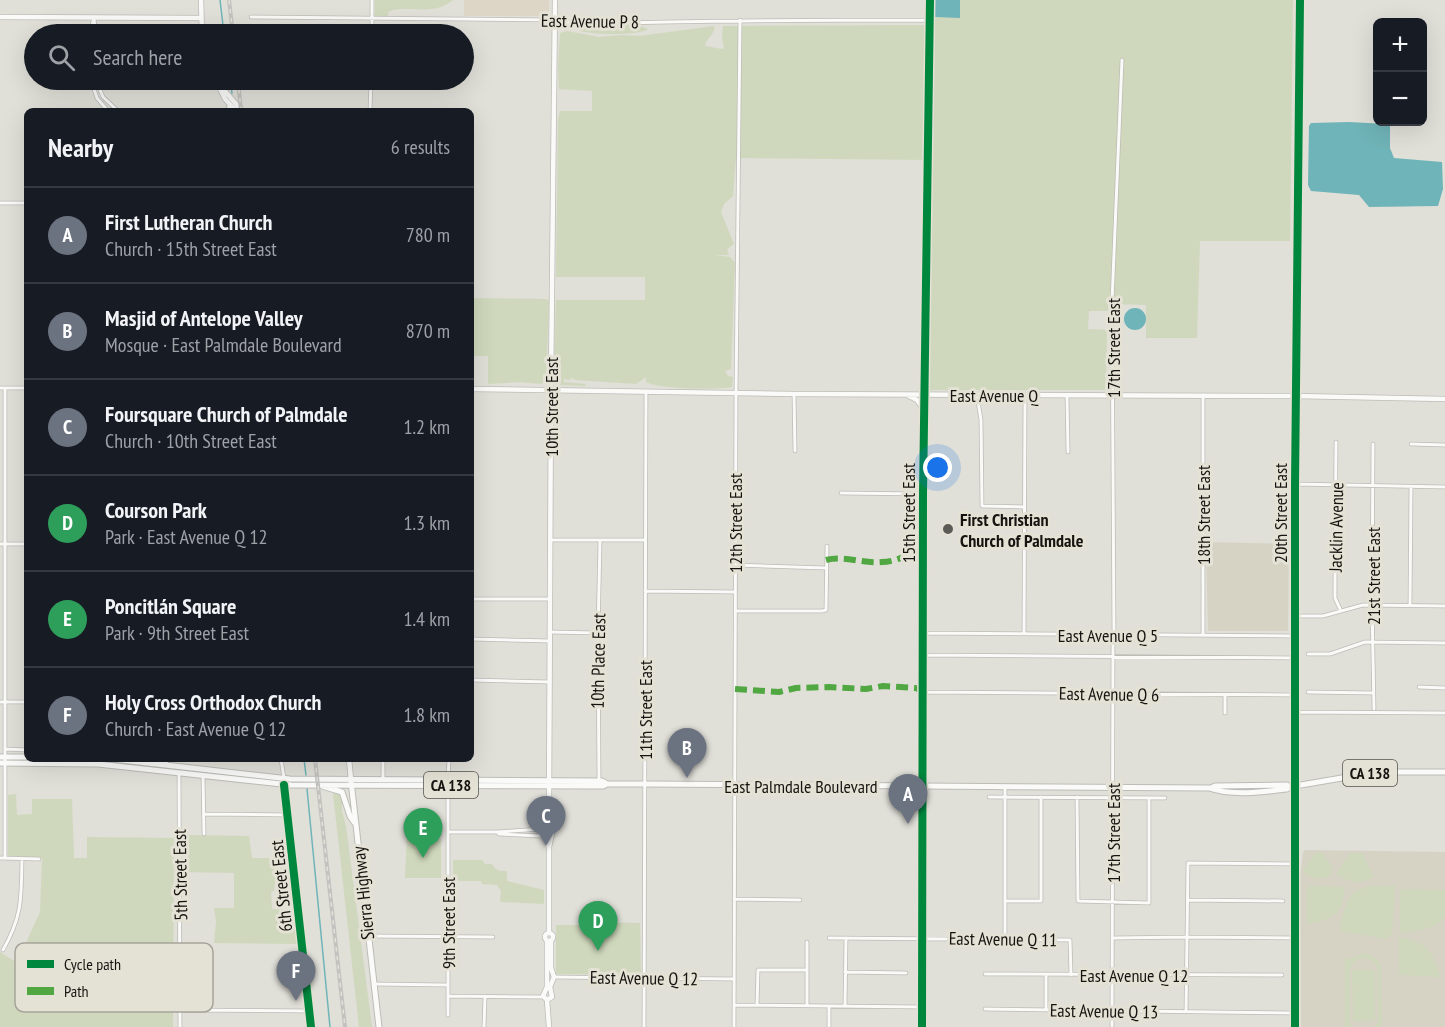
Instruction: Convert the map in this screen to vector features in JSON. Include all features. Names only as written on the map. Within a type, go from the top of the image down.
[{"type":"highway","points":[[3,760],[24,757]]},
{"type":"highway","name":"East Palmdale Boulevard","points":[[3,760],[24,761]]},
{"type":"highway","name":"East Palmdale Boulevard","points":[[61,762],[179,770],[284,782],[448,782]]},
{"type":"highway","name":"East Palmdale Boulevard","points":[[136,762],[168,766],[203,776],[321,785],[383,780],[603,786],[607,784],[644,784],[1113,788],[1287,785],[1289,787]]},
{"type":"highway","name":"East Palmdale Boulevard","points":[[1211,788],[1216,791],[1264,792],[1377,772],[1445,772]]},
{"type":"highway","name":"East Palmdale Boulevard","points":[[550,784],[599,781],[607,784]]},
{"type":"highway","name":"Sierra Highway","points":[[352,782],[379,1027]]},
{"type":"highway","points":[[321,785],[342,792],[350,816],[356,824]]},
{"type":"highway","points":[[1226,791],[1249,786]]},
{"type":"main road","points":[[201,0],[201,24]]},
{"type":"main road","name":"10th Street East","points":[[552,829],[549,815],[555,0]]},
{"type":"main road","points":[[0,17],[201,18]]},
{"type":"main road","points":[[220,90],[233,108]]},
{"type":"main road","points":[[224,90],[240,108]]},
{"type":"main road","name":"East Avenue Q","points":[[474,389],[1445,399]]},
{"type":"main road","points":[[906,394],[917,400],[924,411]]},
{"type":"main road","name":"Sierra Highway","points":[[349,762],[352,782]]},
{"type":"main road","name":"10th Street East","points":[[546,837],[543,828],[549,815]]},
{"type":"main road","points":[[543,828],[552,829]]},
{"type":"main road","points":[[549,1027],[547,996],[550,978],[549,941],[552,935],[549,932],[549,848],[546,837],[552,829]]},
{"type":"street","points":[[372,0],[372,24]]},
{"type":"street","name":"15th Street East","points":[[922,1027],[923,494],[930,0]]},
{"type":"street","name":"20th Street East","points":[[1295,1027],[1297,938],[1295,396],[1300,0]]},
{"type":"street","points":[[92,24],[94,17]]},
{"type":"street","points":[[94,17],[95,24]]},
{"type":"street","name":"East Avenue P 8","points":[[250,17],[555,20],[577,24],[740,20],[930,20]]},
{"type":"street","name":"12th Street East","points":[[734,1027],[740,20]]},
{"type":"street","name":"17th Street East","points":[[1113,1027],[1112,302],[1122,60]]},
{"type":"street","points":[[94,90],[97,98],[105,108]]},
{"type":"street","points":[[100,90],[103,97],[114,108]]},
{"type":"street","points":[[370,108],[371,90]]},
{"type":"street","points":[[228,108],[230,104]]},
{"type":"street","points":[[0,203],[24,203]]},
{"type":"street","points":[[6,858],[3,760],[6,750],[2,388],[24,388]]},
{"type":"street","name":"11th Street East","points":[[644,1027],[646,392]]},
{"type":"street","points":[[794,394],[795,451]]},
{"type":"street","points":[[977,394],[981,420],[982,506],[1024,507]]},
{"type":"street","points":[[1024,395],[1024,634]]},
{"type":"street","points":[[1067,395],[1068,452]]},
{"type":"street","name":"18th Street East","points":[[1203,395],[1203,636]]},
{"type":"street","name":"Jacklin Avenue","points":[[1336,442],[1335,598],[1341,611]]},
{"type":"street","name":"21st Street East","points":[[1373,444],[1374,709]]},
{"type":"street","points":[[1411,444],[1445,445]]},
{"type":"street","points":[[1295,484],[1445,487]]},
{"type":"street","points":[[1410,606],[1411,487]]},
{"type":"street","points":[[841,493],[923,494]]},
{"type":"street","points":[[550,540],[645,540]]},
{"type":"street","name":"10th Place East","points":[[599,781],[600,541]]},
{"type":"street","points":[[0,544],[24,544]]},
{"type":"street","points":[[735,611],[822,612],[826,610],[827,546]]},
{"type":"street","points":[[735,565],[826,568]]},
{"type":"street","points":[[0,583],[5,583]]},
{"type":"street","points":[[645,591],[735,592]]},
{"type":"street","points":[[474,599],[550,599]]},
{"type":"street","points":[[1295,616],[1323,616],[1356,606],[1445,606]]},
{"type":"street","points":[[550,632],[598,633]]},
{"type":"street","name":"East Avenue Q 5","points":[[922,633],[1114,637],[1295,636]]},
{"type":"street","points":[[474,639],[550,640]]},
{"type":"street","points":[[1308,654],[1330,654],[1365,642],[1445,643]]},
{"type":"street","points":[[922,655],[1295,658]]},
{"type":"street","points":[[474,680],[550,681]]},
{"type":"street","points":[[1419,687],[1445,688]]},
{"type":"street","name":"East Avenue Q 6","points":[[923,692],[1295,695]]},
{"type":"street","points":[[1308,692],[1374,693]]},
{"type":"street","points":[[1225,695],[1225,713]]},
{"type":"street","points":[[0,702],[24,702]]},
{"type":"street","points":[[1295,712],[1445,713]]},
{"type":"street","points":[[6,750],[24,750]]},
{"type":"street","points":[[167,762],[168,766]]},
{"type":"street","name":"5th Street East","points":[[179,762],[180,943]]},
{"type":"street","name":"6th Street East","points":[[281,762],[312,1027]]},
{"type":"street","points":[[383,762],[383,780]]},
{"type":"street","name":"9th Street East","points":[[448,762],[448,1015]]},
{"type":"street","points":[[203,776],[204,834]]},
{"type":"street","points":[[1005,787],[1005,939]]},
{"type":"street","points":[[989,797],[1165,798]]},
{"type":"street","points":[[1005,901],[1041,901],[1041,797]]},
{"type":"street","points":[[1077,797],[1078,901],[1149,903],[1149,798]]},
{"type":"street","points":[[204,814],[288,816]]},
{"type":"street","points":[[448,832],[497,832],[543,828]]},
{"type":"street","points":[[497,832],[546,837]]},
{"type":"street","points":[[0,858],[39,859]]},
{"type":"street","points":[[3,950],[15,927],[21,907],[22,858]]},
{"type":"street","points":[[1186,1012],[1188,863],[1295,864]]},
{"type":"street","points":[[734,899],[800,900]]},
{"type":"street","points":[[1188,900],[1283,901]]},
{"type":"street","points":[[368,936],[493,937]]},
{"type":"street","points":[[1114,938],[1187,936],[1297,938]]},
{"type":"street","name":"East Avenue Q 11","points":[[829,938],[1070,940],[1071,975]]},
{"type":"street","points":[[845,1006],[846,938]]},
{"type":"street","points":[[807,942],[807,1005]]},
{"type":"street","points":[[757,1005],[758,970],[807,970]]},
{"type":"street","points":[[845,972],[906,973]]},
{"type":"street","name":"East Avenue Q 12","points":[[985,974],[1282,975]]},
{"type":"street","points":[[1046,975],[1046,1010]]},
{"type":"street","name":"East Avenue Q 12","points":[[550,978],[734,979]]},
{"type":"street","points":[[374,984],[447,985]]},
{"type":"street","points":[[448,996],[547,996]]},
{"type":"street","points":[[484,1027],[485,997]]},
{"type":"street","points":[[734,1005],[922,1007]]},
{"type":"street","points":[[829,1006],[829,1027]]},
{"type":"street","name":"East Avenue Q 13","points":[[985,1009],[1295,1013]]},
{"type":"street","points":[[213,1010],[310,1011]]},
{"type":"shaded area","points":[[464,0],[549,0],[549,13],[546,16],[464,16]]},
{"type":"shaded area","points":[[1206,542],[1289,544],[1288,631],[1208,631]]},
{"type":"shaded area","points":[[1305,850],[1445,852],[1445,1027],[1301,1027],[1300,878]]},
{"type":"green space","points":[[375,0],[453,0],[436,8],[396,10],[388,12],[388,16],[375,16]]},
{"type":"green space","points":[[933,0],[1293,0],[1290,241],[1200,241],[1197,338],[1146,338],[1146,305],[1108,304],[1108,311],[1089,311],[1088,329],[1107,330],[1106,390],[928,390],[931,160],[736,158],[733,196],[724,204],[721,212],[734,244],[727,249],[729,255],[715,255],[730,257],[735,262],[731,369],[725,371],[728,376],[733,377],[732,387],[701,389],[662,386],[646,382],[646,377],[636,384],[564,379],[564,382],[586,386],[583,386],[559,385],[554,381],[556,300],[645,300],[645,277],[556,277],[558,120],[560,111],[592,111],[592,91],[559,89],[560,33],[567,31],[599,37],[639,36],[714,26],[705,46],[722,49],[724,48],[723,26],[933,25]]},
{"type":"green space","points":[[622,24],[648,29],[635,33],[614,34],[578,30],[597,26]]},
{"type":"green space","points":[[474,298],[546,299],[549,301],[546,380],[541,384],[520,382],[488,384],[488,356],[474,356]]},
{"type":"green space","points":[[333,793],[337,793],[342,798],[372,1027],[359,1027]]},
{"type":"green space","points":[[16,794],[17,815],[32,814],[32,799],[72,799],[74,858],[87,858],[87,837],[174,838],[173,943],[26,943],[40,912],[42,858],[8,856],[8,795]]},
{"type":"green space","points":[[184,835],[249,836],[252,858],[287,858],[289,881],[275,882],[274,891],[271,892],[272,909],[294,910],[298,944],[214,943],[216,921],[214,908],[234,908],[234,873],[184,872]]},
{"type":"green space","points":[[407,837],[441,839],[441,878],[405,878]]},
{"type":"green space","points":[[1315,853],[1323,853],[1333,868],[1329,876],[1325,878],[1315,878],[1303,871]]},
{"type":"green space","points":[[1351,853],[1362,853],[1374,877],[1355,882],[1336,874]]},
{"type":"green space","points":[[453,860],[482,860],[485,864],[492,864],[498,870],[507,871],[507,881],[544,890],[544,904],[500,902],[501,891],[497,885],[482,884],[481,881],[453,881]]},
{"type":"green space","points":[[1311,886],[1345,887],[1342,904],[1335,914],[1307,924],[1307,888]]},
{"type":"green space","points":[[1370,886],[1395,886],[1392,934],[1386,939],[1340,931],[1344,912],[1352,894]]},
{"type":"green space","points":[[1404,889],[1445,890],[1443,919],[1426,928],[1400,933],[1400,891]]},
{"type":"green space","points":[[588,922],[640,923],[641,972],[639,975],[556,974],[556,925],[587,925]]},
{"type":"green space","points":[[1399,937],[1423,945],[1431,953],[1440,977],[1399,973]]},
{"type":"green space","points":[[0,952],[15,962],[15,1012],[173,1012],[173,1027],[0,1027]]},
{"type":"green space","points":[[1366,953],[1377,959],[1381,967],[1382,1022],[1380,1027],[1375,1027],[1378,1021],[1377,966],[1367,958],[1363,958],[1356,961],[1350,968],[1352,1027],[1345,1027],[1345,959]]},
{"type":"green space","points":[[1352,970],[1375,970],[1375,1020],[1353,1021]]},
{"type":"water","points":[[935,0],[960,0],[960,18],[935,17]]},
{"type":"water","points":[[1349,122],[1390,126],[1390,148],[1394,158],[1442,162],[1443,189],[1438,206],[1369,207],[1359,195],[1311,191],[1308,185],[1309,126],[1311,123]]},
{"type":"water","points":[[1135,308],[1143,311],[1146,319],[1143,327],[1135,330],[1127,327],[1124,319],[1127,311]]},
{"type":"waterway","points":[[220,0],[223,24]]},
{"type":"waterway","points":[[304,762],[306,775]]},
{"type":"waterway","points":[[307,789],[330,1027]]},
{"type":"railway","points":[[229,0],[232,24]]},
{"type":"railway","points":[[239,90],[241,108]]},
{"type":"railway","points":[[315,762],[345,1027]]},
{"type":"marked path","points":[[826,560],[840,558],[887,562],[922,551]]},
{"type":"marked path","points":[[735,689],[779,692],[796,688],[866,689],[883,686],[916,688],[923,692]]},
{"type":"cycle path","points":[[922,1027],[923,494],[930,0]]},
{"type":"cycle path","points":[[1295,1027],[1295,484],[1300,0]]},
{"type":"cycle path","points":[[284,785],[311,1027]]},
{"type":"place","name":"First Christian Church of Palmdale","points":[[948,529]]},
{"type":"place","name":"Masjid of Antelope Valley","points":[[687,778]]},
{"type":"place","name":"First Lutheran Church","points":[[908,824]]},
{"type":"place","name":"Foursquare Church of Palmdale","points":[[546,846]]},
{"type":"place","name":"Poncitlán Square","points":[[423,858]]},
{"type":"place","name":"Courson Park","points":[[598,951]]},
{"type":"place","name":"Holy Cross Orthodox Church","points":[[296,1001]]}]
